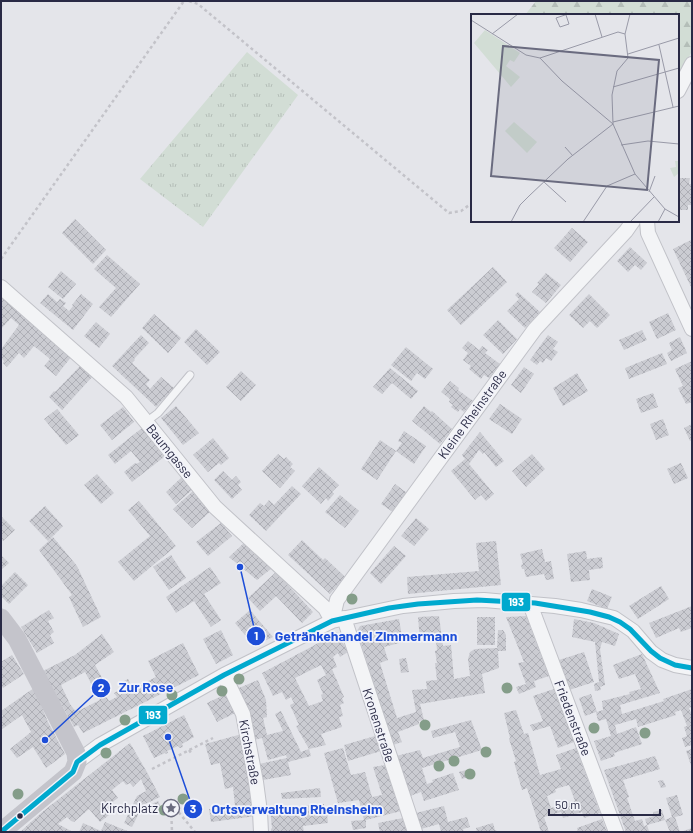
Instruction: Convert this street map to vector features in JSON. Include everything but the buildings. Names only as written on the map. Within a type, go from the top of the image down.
[{"type":"street","points":[[679,89],[692,64]]},
{"type":"street","name":"Kleine Rheinstraße","points":[[338,619],[337,600],[535,329],[626,231],[632,222]]},
{"type":"street","points":[[647,222],[648,233],[692,329]]},
{"type":"street","name":"Baumgasse","points":[[1,287],[126,397],[215,507],[338,619]]},
{"type":"street","points":[[77,762],[100,745],[224,675],[338,619],[403,606],[454,601],[484,600],[581,610],[614,618],[633,631],[651,652],[662,660],[675,665],[692,668]]},
{"type":"street","name":"Friedenstraße","points":[[530,604],[616,832]]},
{"type":"street","points":[[1,618],[17,639],[76,753],[77,762],[73,772],[1,832]]},
{"type":"street","name":"Kronenstraße","points":[[338,619],[415,832]]},
{"type":"street","name":"Kirchstraße","points":[[224,675],[243,714],[256,782],[261,832]]},
{"type":"lane","points":[[146,422],[158,413],[190,375]]},
{"type":"path","points":[[1,259],[184,1]]},
{"type":"path","points":[[189,1],[198,4],[449,213],[461,211],[471,204]]},
{"type":"path","points":[[152,769],[213,738]]},
{"type":"path","points":[[189,750],[192,754]]},
{"type":"path","points":[[172,832],[171,802],[195,832]]},
{"type":"green space","points":[[536,1],[692,1],[692,51],[679,76],[679,14],[526,14]]},
{"type":"green space","points":[[247,52],[298,95],[203,227],[140,179]]},
{"type":"transit line","name":"193","points":[[1,832],[73,772],[77,762],[100,745],[224,675],[332,621],[389,608],[418,604],[477,600],[535,603],[590,612],[609,617],[630,629],[651,651],[660,658],[675,665],[692,668]]},
{"type":"place","name":"Getränkehandel Zimmermann","points":[[240,567]]},
{"type":"place","name":"Ortsverwaltung Rheinsheim","points":[[168,737]]},
{"type":"place","name":"Zur Rose","points":[[45,740]]},
{"type":"place","name":"Kirchplatz","points":[[171,808]]}]
